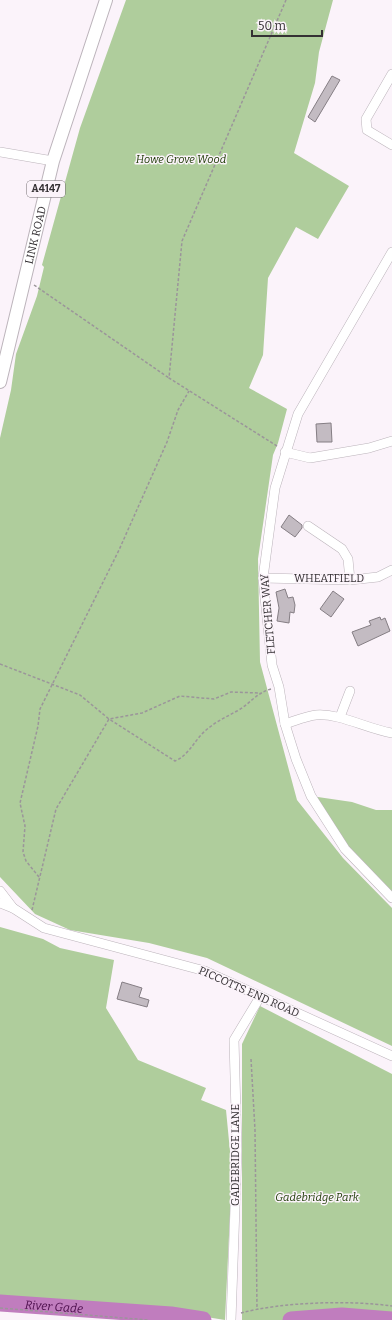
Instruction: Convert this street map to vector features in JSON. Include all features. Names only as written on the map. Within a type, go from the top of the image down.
[{"type":"main road","name":"LINK ROAD","points":[[0,382],[52,161],[106,0]]},
{"type":"street","points":[[392,74],[366,118],[367,130],[392,145]]},
{"type":"street","points":[[0,152],[52,161]]},
{"type":"street","name":"FLETCHER WAY","points":[[392,252],[298,414],[275,488],[263,578],[272,665],[279,687],[285,724],[296,759],[311,796],[345,849],[392,898]]},
{"type":"street","points":[[285,452],[310,458],[369,448],[392,442]]},
{"type":"street","points":[[308,526],[342,549],[348,559],[350,580]]},
{"type":"street","name":"WHEATFIELD","points":[[263,578],[350,580],[378,577],[392,570]]},
{"type":"street","points":[[340,717],[350,691]]},
{"type":"street","points":[[285,724],[316,715],[340,717],[375,730],[392,733]]},
{"type":"street","name":"PICCOTTS END ROAD","points":[[0,891],[13,908]]},
{"type":"street","name":"PICCOTTS END ROAD","points":[[0,904],[13,908],[44,928],[205,971],[392,1056]]},
{"type":"street","name":"GADEBRIDGE LANE","points":[[231,1318],[237,1150],[234,1040],[260,997]]},
{"type":"path","points":[[169,378],[182,241],[286,0]]},
{"type":"path","points":[[31,283],[169,378],[272,442]]},
{"type":"path","points":[[40,877],[26,862],[23,852],[26,826],[20,803],[38,726],[40,709],[119,550],[168,442],[178,410],[189,390]]},
{"type":"path","points":[[0,664],[80,695],[109,719],[174,761],[186,755],[206,730],[229,714],[237,712],[260,693]]},
{"type":"path","points":[[29,919],[56,809],[109,719],[142,713],[180,696],[214,699],[231,692],[260,693],[279,687]]},
{"type":"path","points":[[251,1059],[255,1130],[257,1309]]},
{"type":"path","points":[[231,1318],[257,1309],[306,1305],[372,1303],[392,1306]]},
{"type":"path","points":[[0,1308],[150,1320]]},
{"type":"green space","name":"Howe Grove Wood","points":[[126,0],[333,0],[319,52],[315,83],[294,153],[349,186],[318,239],[296,227],[268,278],[263,355],[249,388],[287,409],[278,443],[273,455],[258,559],[260,662],[297,800],[343,858],[392,908],[392,1046],[207,958],[149,943],[70,930],[35,914],[0,877],[0,438],[11,390],[16,354],[37,296],[44,267],[42,265],[80,128]]},
{"type":"green space","points":[[311,796],[352,802],[376,810],[392,810],[392,898],[345,849]]},
{"type":"green space","points":[[0,927],[43,939],[60,948],[114,960],[106,1008],[138,1060],[206,1088],[201,1100],[226,1110],[232,1172],[225,1320],[194,1315],[0,1301]]},
{"type":"green space","name":"Gadebridge Park","points":[[260,1006],[392,1074],[392,1320],[242,1320],[242,1044]]},
{"type":"building","points":[[332,76],[340,80],[315,122],[308,117]]},
{"type":"building","points":[[331,423],[332,442],[317,442],[316,424]]},
{"type":"building","points":[[289,515],[302,525],[302,528],[295,537],[281,527]]},
{"type":"building","points":[[285,589],[288,598],[293,597],[295,605],[294,613],[290,612],[289,623],[277,621],[279,608],[276,592]]},
{"type":"building","points":[[333,591],[344,599],[331,617],[320,609]]},
{"type":"building","points":[[380,617],[381,620],[385,618],[390,631],[358,646],[352,632],[371,625],[369,621]]},
{"type":"building","points":[[122,982],[142,988],[139,997],[149,1000],[147,1007],[117,999]]},
{"type":"waterway","name":"River Gade","points":[[0,1303],[171,1315],[203,1320]]},
{"type":"waterway","name":"River Gade","points":[[291,1320],[342,1316],[392,1320]]}]
